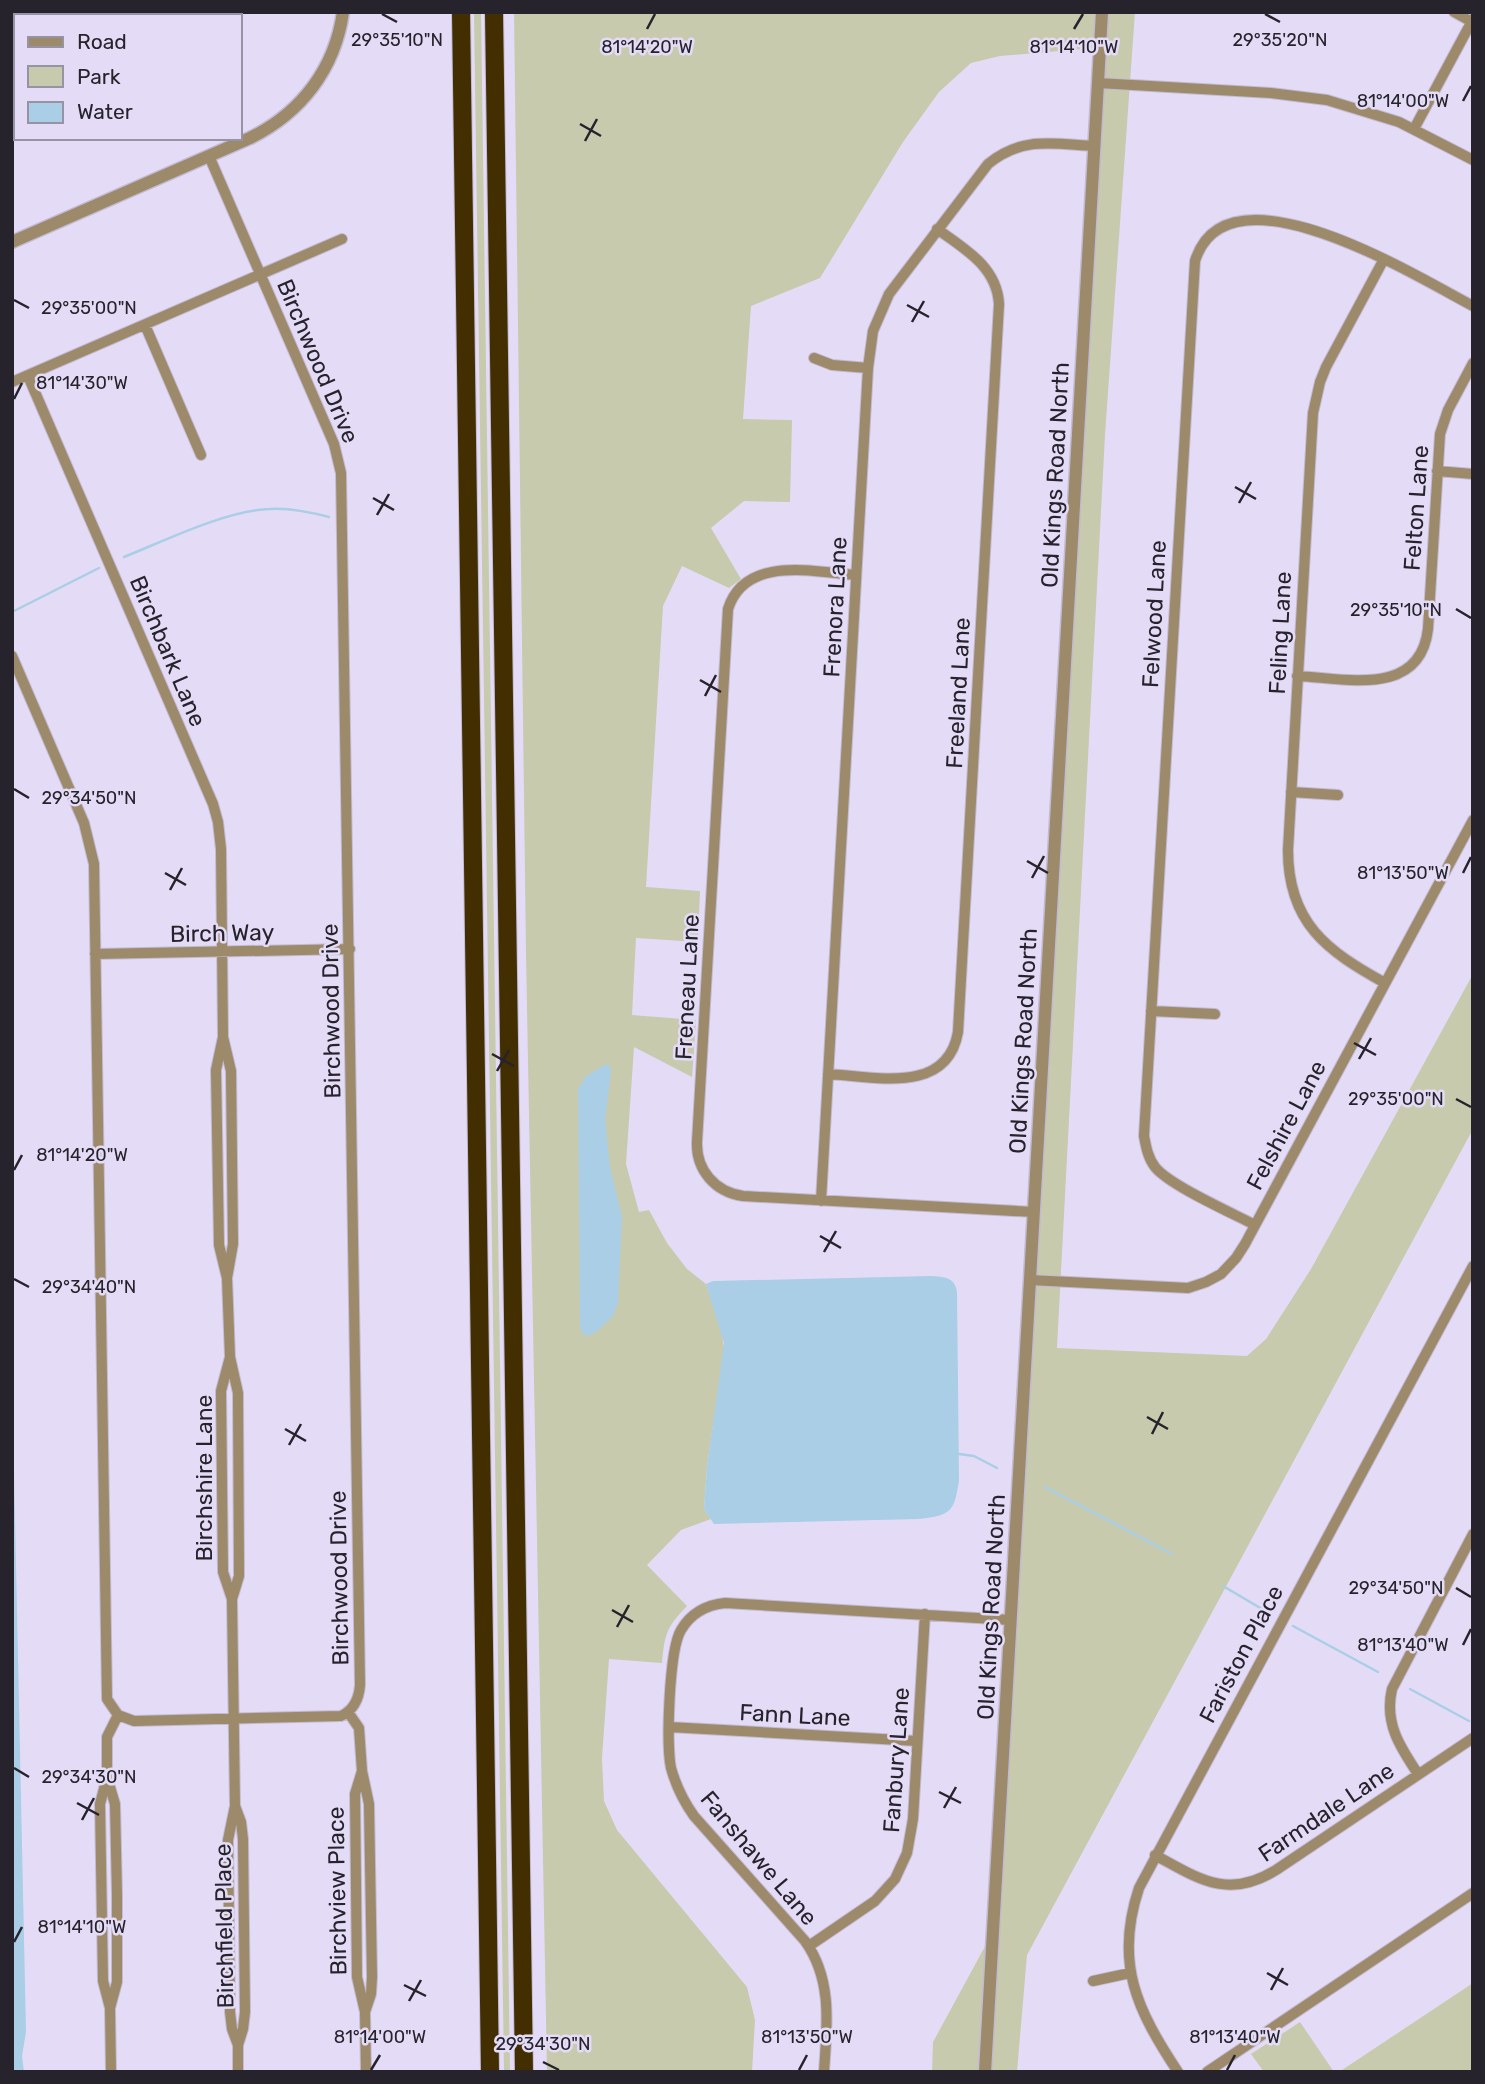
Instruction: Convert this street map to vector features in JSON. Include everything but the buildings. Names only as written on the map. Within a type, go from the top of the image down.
[{"type":"highway","points":[[461,12],[490,2072]]},
{"type":"highway","points":[[494,12],[524,2072]]},
{"type":"street","points":[[12,242],[267,130],[301,102],[321,75],[338,36],[343,12]]},
{"type":"street","name":"Old Kings Road North","points":[[985,2072],[1102,12]]},
{"type":"street","points":[[1414,129],[1472,21],[1454,12]]},
{"type":"street","points":[[1098,83],[1305,96],[1354,107],[1414,129],[1473,160]]},
{"type":"street","name":"Frenora Lane","points":[[821,1201],[868,368],[873,331],[888,294],[988,164],[1008,150],[1035,143],[1094,146]]},
{"type":"street","name":"Birchwood Drive","points":[[209,156],[334,444],[341,467],[360,1685],[358,1698],[348,1712]]},
{"type":"street","name":"Felwood Lane","points":[[1255,1225],[1160,1172],[1150,1157],[1144,1128],[1193,276],[1197,254],[1207,238],[1220,228],[1233,223],[1259,221],[1304,227],[1328,234],[1384,259],[1473,306]]},
{"type":"street","name":"Freeland Lane","points":[[828,1073],[902,1078],[921,1076],[945,1060],[957,1035],[999,304],[996,287],[982,264],[937,229]]},
{"type":"street","points":[[12,382],[342,239]]},
{"type":"street","name":"Feling Lane","points":[[1384,259],[1326,367],[1315,401],[1288,863],[1294,892],[1313,931],[1336,954],[1385,983]]},
{"type":"street","points":[[145,325],[201,455]]},
{"type":"street","points":[[814,358],[832,365],[868,368]]},
{"type":"street","name":"Felton Lane","points":[[1297,676],[1367,680],[1391,678],[1408,670],[1419,657],[1428,629],[1440,434],[1445,418],[1473,363]]},
{"type":"street","name":"Birchbark Lane","points":[[28,376],[214,804],[220,842],[221,953]]},
{"type":"street","points":[[1437,471],[1473,474]]},
{"type":"street","name":"Freneau Lane","points":[[856,575],[785,571],[760,574],[747,581],[733,597],[728,609],[697,1155],[710,1179],[732,1194],[1034,1212]]},
{"type":"street","points":[[12,656],[90,838],[94,863],[106,1691],[110,1705],[118,1715],[140,1721],[328,1718],[348,1712]]},
{"type":"street","points":[[1291,792],[1338,795]]},
{"type":"street","name":"Felshire Lane","points":[[1030,1280],[1175,1289],[1194,1287],[1217,1277],[1230,1265],[1255,1225],[1473,820]]},
{"type":"street","name":"Birch Way","points":[[95,954],[350,949]]},
{"type":"street","name":"Birchshire Lane","points":[[221,953],[223,1037],[231,1071],[233,1244],[227,1278],[230,1357],[238,1392],[239,1576],[232,1600],[233,1719]]},
{"type":"street","points":[[1151,1011],[1215,1014]]},
{"type":"street","name":"Fariston Place","points":[[1178,2072],[1147,2022],[1130,1973],[1129,1937],[1132,1911],[1142,1881],[1473,1266]]},
{"type":"street","name":"Birchshire Lane","points":[[230,1357],[222,1391],[223,1572],[232,1600]]},
{"type":"street","points":[[1418,1774],[1394,1734],[1390,1720],[1390,1696],[1397,1675],[1473,1534]]},
{"type":"street","name":"Fanshawe Lane","points":[[824,2072],[826,1992],[819,1966],[808,1946],[690,1810],[679,1791],[671,1766],[669,1727],[677,1638],[691,1617],[704,1608],[718,1604],[1011,1620]]},
{"type":"street","name":"Fanbury Lane","points":[[808,1946],[869,1907],[898,1873],[907,1853],[911,1834],[925,1614]]},
{"type":"street","name":"Birchview Place","points":[[348,1712],[359,1728],[362,1771],[369,1804],[372,1977],[371,1994],[365,2012],[366,2072]]},
{"type":"street","points":[[111,2072],[110,2008],[117,1982],[117,1895],[115,1804],[107,1777],[107,1737],[118,1715]]},
{"type":"street","name":"Birchfield Place","points":[[233,1719],[235,1806],[243,1839],[245,2012],[238,2045],[238,2072]]},
{"type":"street","name":"Fann Lane","points":[[669,1727],[918,1741]]},
{"type":"street","name":"Farmdale Lane","points":[[1155,1855],[1210,1883],[1229,1886],[1249,1883],[1276,1870],[1473,1738]]},
{"type":"street","points":[[1207,2072],[1473,1894]]},
{"type":"street","points":[[1093,1981],[1130,1973]]},
{"type":"green space","points":[[474,12],[481,12],[510,2072],[504,2072]]},
{"type":"green space","points":[[514,12],[1097,12],[1095,48],[1000,56],[971,63],[939,92],[903,142],[820,278],[751,306],[743,419],[792,420],[790,502],[744,501],[711,528],[741,579],[729,588],[682,566],[663,606],[646,887],[700,891],[698,942],[636,938],[632,1015],[696,1020],[692,1077],[634,1047],[626,1164],[639,1212],[649,1210],[667,1243],[687,1269],[706,1284],[722,1333],[724,1348],[707,1467],[704,1509],[711,1519],[681,1530],[647,1565],[687,1606],[668,1632],[662,1663],[609,1659],[602,1758],[604,1801],[617,1830],[747,1987],[755,2020],[752,2072],[547,2072],[526,955]]},
{"type":"green space","points":[[1108,12],[1135,12],[1105,435],[1057,1348],[1247,1356],[1266,1339],[1311,1269],[1473,974],[1473,1129],[1027,1955],[1017,2072],[990,2072]]},
{"type":"green space","points":[[989,1939],[981,2072],[932,2072],[933,2042]]},
{"type":"green space","points":[[1473,1983],[1473,2072],[1339,2072]]},
{"type":"green space","points":[[1300,2022],[1334,2072],[1264,2072],[1251,2054]]},
{"type":"water","points":[[606,1064],[610,1066],[611,1073],[605,1119],[610,1167],[622,1217],[618,1303],[613,1316],[588,1336],[582,1333],[580,1325],[578,1089],[586,1076]]},
{"type":"water","points":[[12,1152],[13,1423],[26,2032],[22,2056],[24,2072],[12,2072]]},
{"type":"water","points":[[931,1276],[951,1281],[957,1292],[959,1480],[950,1510],[938,1516],[919,1519],[714,1524],[704,1509],[724,1343],[706,1284],[713,1281]]},
{"type":"waterway","points":[[124,557],[215,520],[253,511],[285,509],[329,517]]},
{"type":"waterway","points":[[12,612],[99,568]]},
{"type":"waterway","points":[[959,1454],[974,1456],[997,1468]]},
{"type":"waterway","points":[[1045,1487],[1172,1554]]},
{"type":"waterway","points":[[1223,1586],[1272,1615]]},
{"type":"waterway","points":[[1293,1626],[1378,1672]]},
{"type":"waterway","points":[[1410,1689],[1469,1721]]}]
